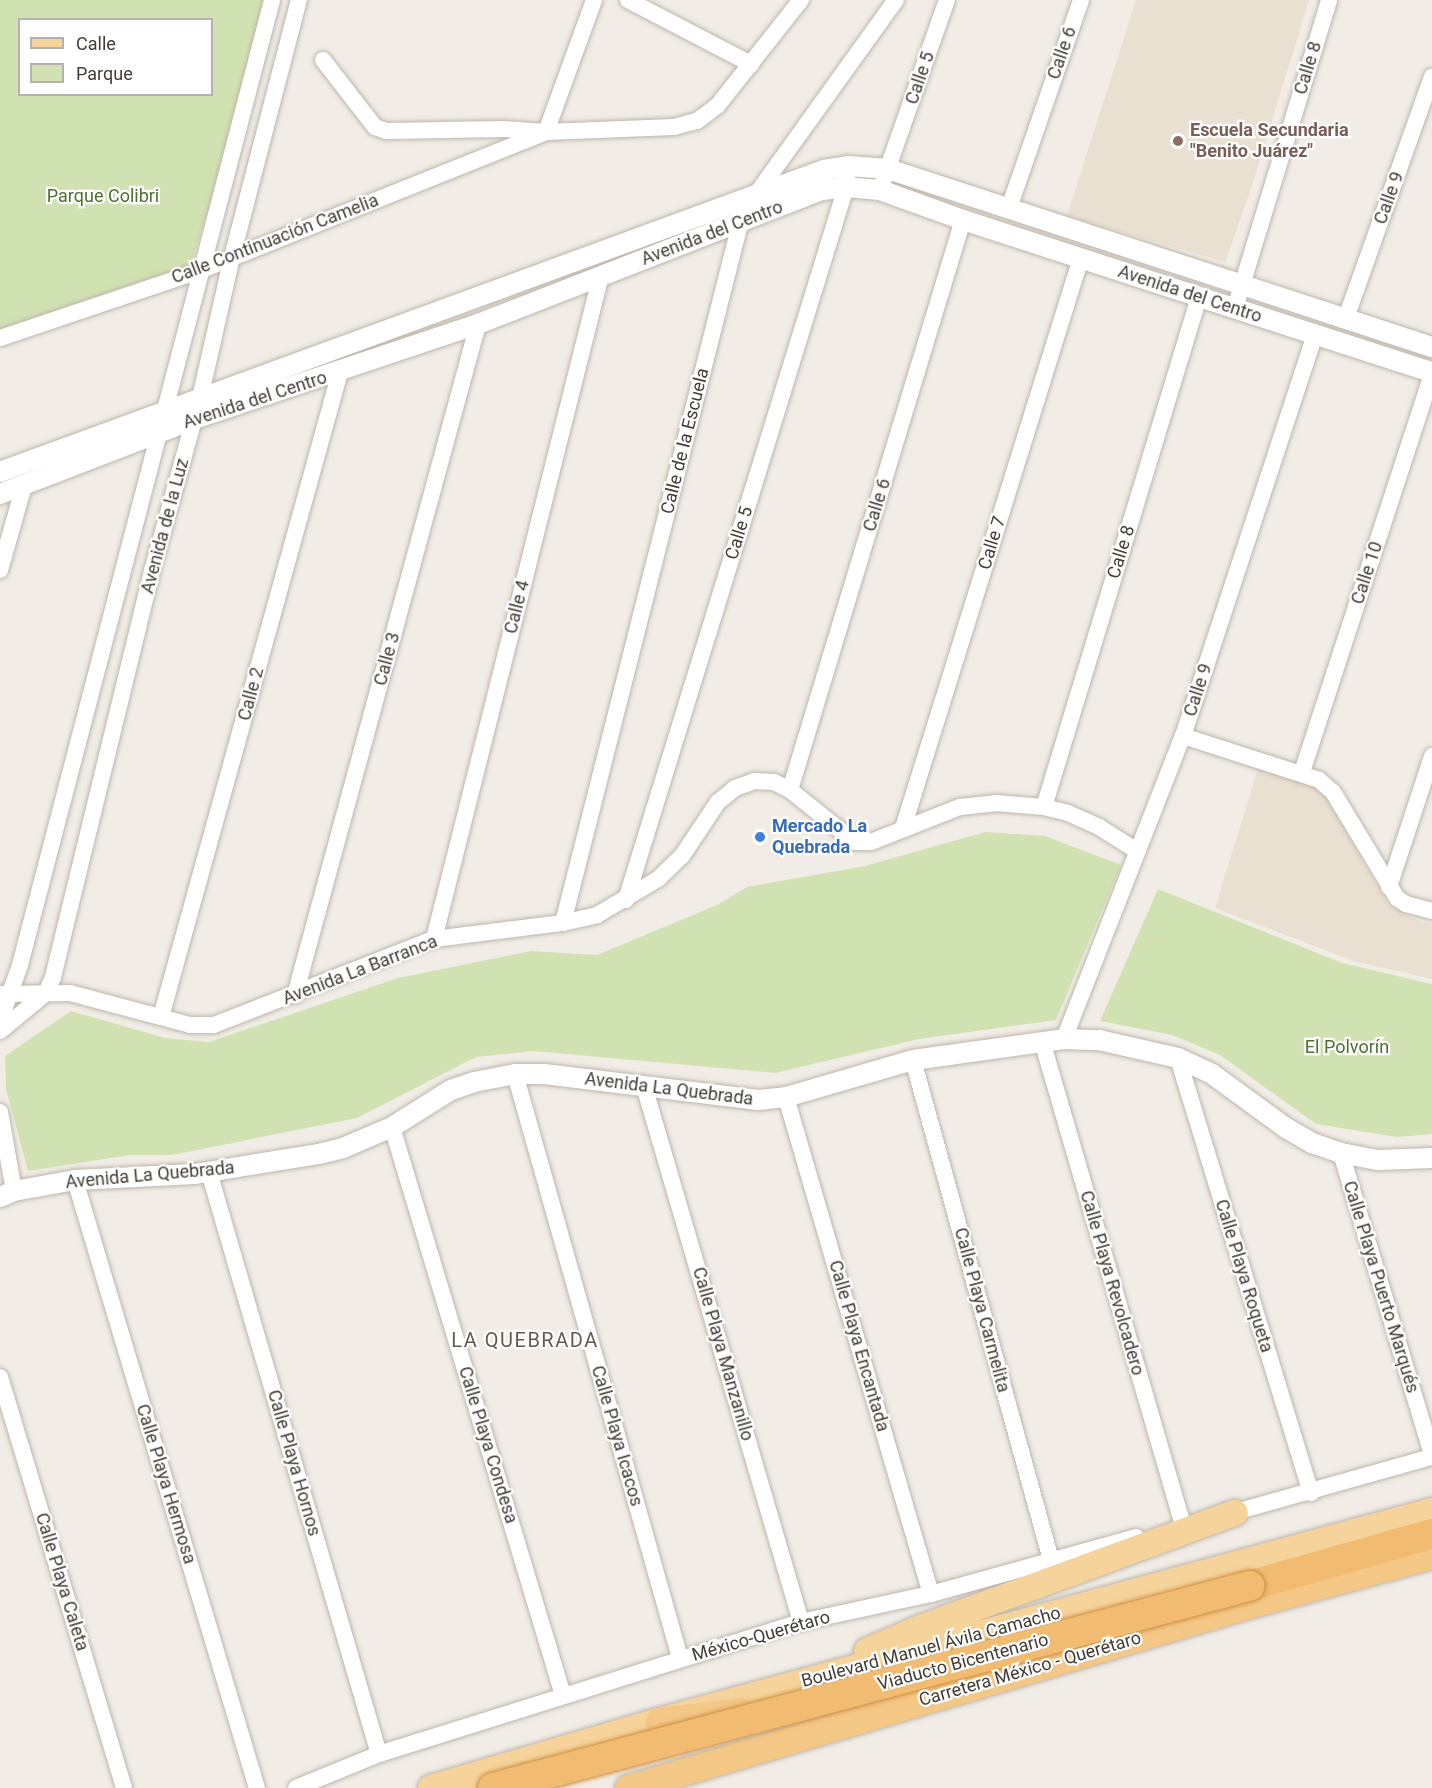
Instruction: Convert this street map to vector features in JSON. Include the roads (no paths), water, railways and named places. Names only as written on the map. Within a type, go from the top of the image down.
[{"type":"highway","name":"Viaducto Bicentenario","points":[[493,1788],[1432,1534]]},
{"type":"highway","name":"Carretera México - Querétaro","points":[[628,1788],[1255,1603],[1432,1555]]},
{"type":"highway","points":[[659,1721],[995,1680]]},
{"type":"main road","name":"Boulevard Manuel Ávila Camacho","points":[[431,1788],[659,1721],[1432,1511]]},
{"type":"main road","points":[[781,1688],[923,1627],[1235,1513]]},
{"type":"street","name":"Avenida de la Luz","points":[[0,1021],[5,994],[23,953],[160,432],[199,271],[272,0]]},
{"type":"street","name":"Avenida de la Luz","points":[[46,993],[53,977],[152,571],[195,419],[232,257],[299,0]]},
{"type":"street","points":[[546,132],[594,0]]},
{"type":"street","points":[[628,0],[751,64]]},
{"type":"street","name":"Calle Continuación Camelia","points":[[323,60],[375,127],[386,131],[504,129],[546,132],[674,128],[697,121],[718,105],[801,0]]},
{"type":"street","name":"Calle de la Escuela","points":[[563,923],[740,224],[755,196],[896,0]]},
{"type":"street","name":"Calle 5","points":[[880,190],[947,0]]},
{"type":"street","name":"Calle 6","points":[[1009,207],[1081,0]]},
{"type":"street","name":"Calle 8","points":[[1235,308],[1329,0]]},
{"type":"street","name":"Calle 9","points":[[1346,318],[1432,77]]},
{"type":"street","name":"Calle Continuación Camelia","points":[[0,338],[199,271],[546,132]]},
{"type":"street","name":"Avenida del Centro","points":[[0,472],[824,170],[848,166],[888,169],[1243,283],[1432,347]]},
{"type":"street","name":"Calle 5","points":[[626,900],[846,187],[848,166]]},
{"type":"street","name":"Avenida del Centro","points":[[0,494],[195,419],[478,324],[601,275],[740,224],[822,190],[846,187],[880,190],[963,220],[1432,373]]},
{"type":"street","name":"Calle 6","points":[[790,790],[963,220]]},
{"type":"street","name":"Calle 7","points":[[903,828],[1081,258]]},
{"type":"street","name":"Calle 4","points":[[434,939],[601,275]]},
{"type":"street","name":"Calle 8","points":[[1044,807],[1199,297]]},
{"type":"street","name":"Calle 3","points":[[295,995],[478,324]]},
{"type":"street","name":"Calle 9","points":[[1064,1040],[1183,736],[1316,335]]},
{"type":"street","name":"Calle 2","points":[[161,1017],[340,372]]},
{"type":"street","name":"Calle 10","points":[[1302,772],[1432,373]]},
{"type":"street","points":[[0,570],[24,486]]},
{"type":"street","points":[[1183,736],[1302,772],[1319,780],[1333,792],[1389,887],[1406,904],[1432,911]]},
{"type":"street","points":[[1389,887],[1432,756]]},
{"type":"street","name":"Avenida La Barranca","points":[[5,994],[88,995],[202,1027],[295,995],[434,939],[563,923],[597,915],[626,900],[658,879],[682,856],[718,802],[735,788],[754,780],[774,782],[790,790],[855,842],[871,842],[960,807],[996,803],[1044,807],[1068,813],[1099,826],[1137,851]]},
{"type":"street","points":[[0,1031],[46,993]]},
{"type":"street","name":"Avenida La Quebrada","points":[[7,1194],[75,1180],[209,1172],[319,1154],[343,1148],[392,1127],[451,1090],[474,1082],[514,1074],[544,1074],[758,1101],[786,1097],[913,1060],[1042,1041],[1064,1040],[1099,1040],[1178,1058],[1212,1074],[1286,1128],[1312,1143],[1341,1153],[1378,1160],[1432,1158]]},
{"type":"street","name":"Calle Playa Revolcadero","points":[[1042,1041],[1183,1525]]},
{"type":"street","name":"Calle Playa Roqueta","points":[[1178,1058],[1311,1493]]},
{"type":"street","name":"Calle Playa Carmelita","points":[[913,1060],[1052,1560]]},
{"type":"street","name":"Calle Playa Icacos","points":[[514,1074],[680,1658]]},
{"type":"street","name":"Calle Playa Manzanillo","points":[[644,1086],[801,1622]]},
{"type":"street","name":"Calle Playa Encantada","points":[[786,1097],[931,1594]]},
{"type":"street","points":[[0,1112],[7,1194]]},
{"type":"street","name":"Calle Playa Condesa","points":[[392,1127],[562,1695]]},
{"type":"street","name":"Calle Playa Puerto Marqués","points":[[1341,1153],[1432,1456]]},
{"type":"street","name":"Calle Playa Hornos","points":[[209,1172],[379,1754]]},
{"type":"street","name":"Calle Playa Hermosa","points":[[75,1180],[257,1788]]},
{"type":"street","name":"Calle Playa Caleta","points":[[0,1377],[124,1788]]},
{"type":"street","name":"México-Querétaro","points":[[296,1788],[379,1754],[801,1622],[931,1594],[1183,1525],[1311,1493],[1432,1456]]},
{"type":"place","name":"Escuela Secundaria \"Benito Juárez\"","points":[[1178,141]]},
{"type":"place","name":"Mercado La Quebrada","points":[[760,837]]},
{"type":"district","name":"LA QUEBRADA","points":[[525,1340]]},
{"type":"park label","name":"Parque Colibri","points":[[103,196]]},
{"type":"park label","name":"El Polvorín","points":[[1347,1047]]}]
